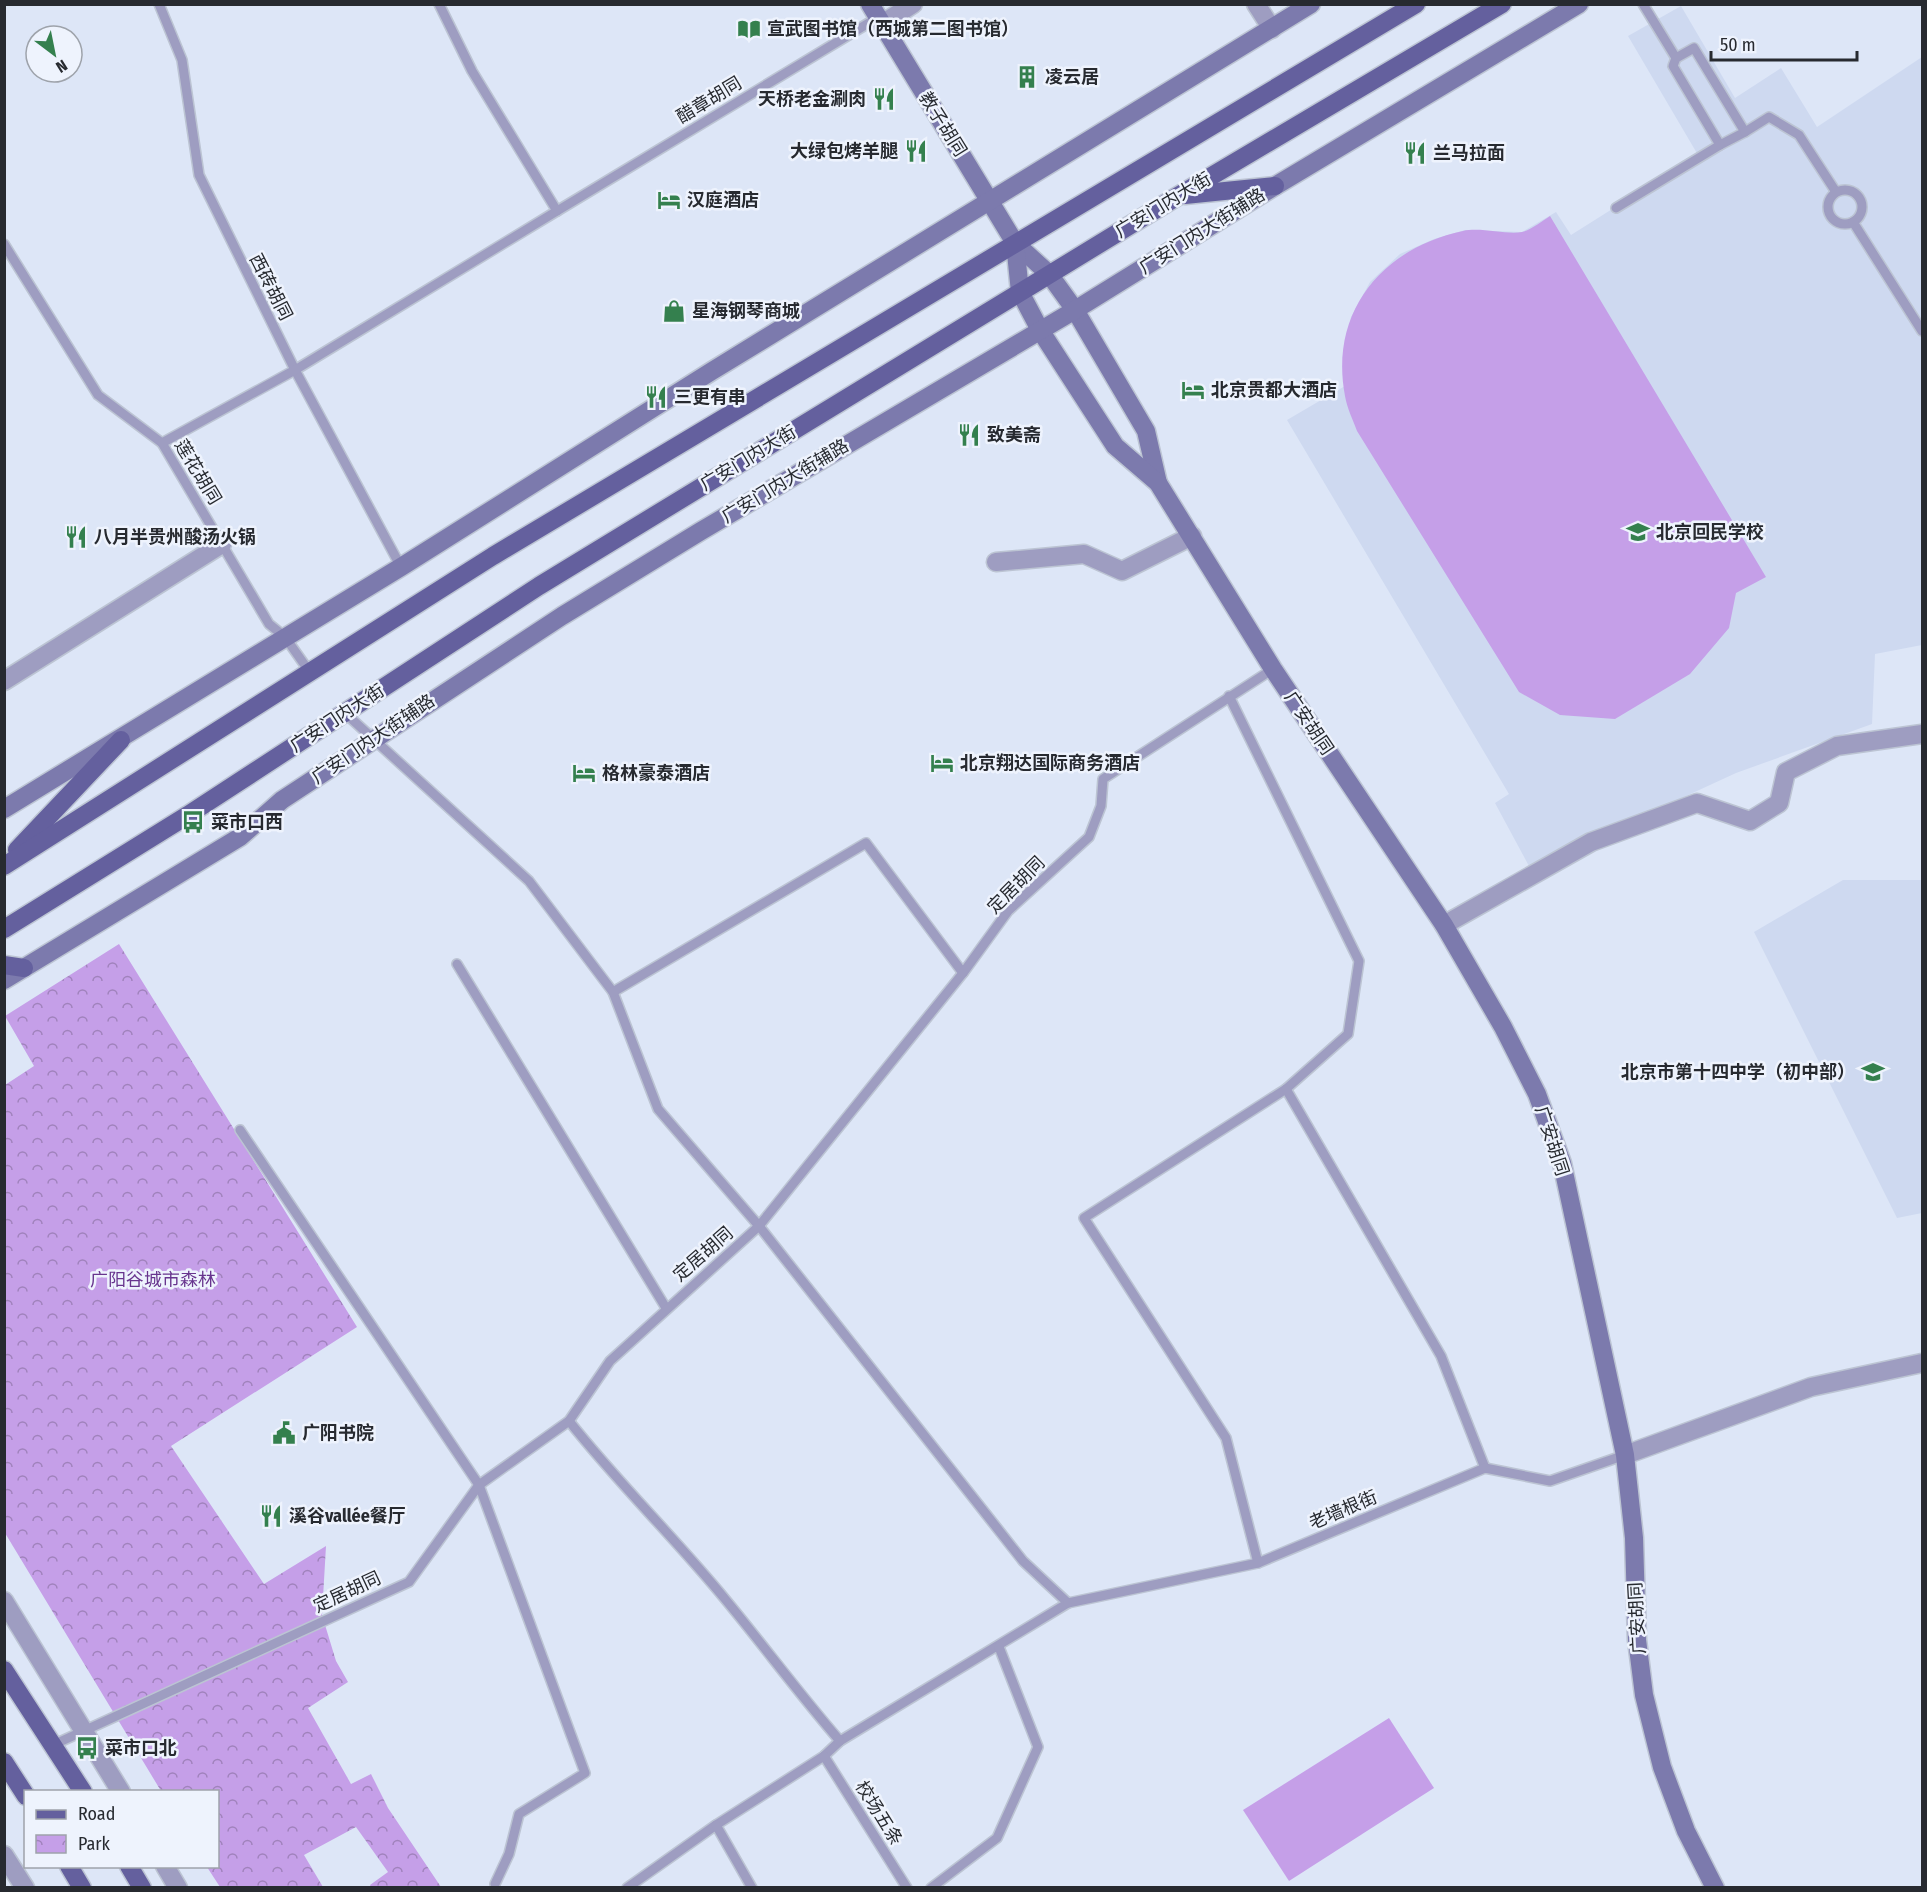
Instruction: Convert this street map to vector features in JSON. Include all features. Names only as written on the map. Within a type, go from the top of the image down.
[{"type":"main road","points":[[4,865],[504,550],[1416,4]]},
{"type":"main road","name":"广安门内大街","points":[[4,929],[345,713],[539,586],[1178,196],[1502,4]]},
{"type":"main road","points":[[1178,196],[1275,186]]},
{"type":"main road","points":[[4,865],[121,740]]},
{"type":"main road","points":[[4,965],[24,968]]},
{"type":"main road","points":[[4,1670],[82,1790]]},
{"type":"main road","points":[[4,1762],[24,1793]]},
{"type":"main road","points":[[70,1868],[82,1887]]},
{"type":"main road","points":[[130,1868],[142,1887]]},
{"type":"street","points":[[876,16],[913,4]]},
{"type":"street","points":[[1256,4],[1272,29]]},
{"type":"street","points":[[4,809],[121,740],[702,377],[1311,4]]},
{"type":"street","name":"广安门内大街辅路","points":[[4,980],[240,837],[282,800],[373,738],[701,531],[1075,310],[1275,186],[1579,4]]},
{"type":"street","name":"教子胡同","points":[[876,16],[1015,243]]},
{"type":"street","points":[[1015,243],[1020,292]]},
{"type":"street","name":"广安胡同","points":[[1015,243],[1049,274],[1075,310],[1146,431],[1158,483]]},
{"type":"street","name":"广安胡同","points":[[1020,292],[1040,330],[1115,446],[1158,483],[1274,669],[1443,925],[1503,1027],[1537,1094],[1562,1163],[1625,1455],[1634,1538],[1636,1640],[1644,1695],[1666,1778],[1686,1831],[1715,1887]]},
{"type":"street","points":[[996,562],[1084,554],[1122,571],[1192,536]]},
{"type":"street","points":[[4,681],[222,544]]},
{"type":"street","points":[[1443,925],[1591,842],[1697,803],[1750,821],[1779,803],[1786,772],[1837,746],[1923,734]]},
{"type":"street","points":[[1625,1455],[1811,1387],[1923,1363]]},
{"type":"street","points":[[4,1601],[120,1790]]},
{"type":"street","points":[[4,1855],[25,1887]]},
{"type":"street","points":[[166,1868],[178,1887]]},
{"type":"lane","name":"西砖胡同","points":[[159,4],[182,60],[199,175],[295,370],[401,567]]},
{"type":"lane","points":[[439,4],[472,71],[557,211]]},
{"type":"lane","points":[[1643,4],[1676,58]]},
{"type":"lane","name":"醋章胡同","points":[[162,443],[295,370],[876,16]]},
{"type":"lane","points":[[1720,145],[1673,66],[1676,58],[1694,48],[1745,132]]},
{"type":"lane","points":[[1616,208],[1769,117],[1799,135],[1836,192]]},
{"type":"lane","points":[[1842,189],[1854,191],[1862,200],[1862,213],[1853,222],[1842,224],[1831,218],[1827,206],[1831,195],[1836,192],[1842,189]]},
{"type":"lane","points":[[1853,222],[1923,331]]},
{"type":"lane","name":"莲花胡同","points":[[4,244],[98,395],[162,443],[269,624],[285,637],[309,671]]},
{"type":"lane","name":"定居胡同","points":[[53,1744],[409,1582],[479,1485],[569,1420],[610,1361],[759,1226],[963,974],[1008,911],[1089,837],[1101,806],[1104,779],[1274,669]]},
{"type":"lane","points":[[1229,696],[1359,961],[1348,1034],[1286,1089],[1084,1218],[1226,1438],[1258,1563]]},
{"type":"lane","points":[[345,713],[529,881],[614,992],[658,1109],[759,1226],[1023,1561],[1068,1603],[999,1647],[840,1741],[824,1756],[716,1825],[628,1887]]},
{"type":"lane","points":[[614,992],[866,843],[963,974]]},
{"type":"lane","points":[[457,964],[666,1308]]},
{"type":"lane","points":[[1286,1089],[1441,1356],[1485,1468],[1550,1481],[1625,1455]]},
{"type":"lane","points":[[240,1130],[479,1485],[585,1773],[519,1814],[508,1854],[494,1886]]},
{"type":"lane","points":[[569,1420],[599,1459],[724,1598],[794,1688],[840,1741]]},
{"type":"lane","name":"老墙根街","points":[[1068,1603],[1258,1563],[1485,1468]]},
{"type":"lane","points":[[931,1887],[997,1838],[1038,1747],[999,1647]]},
{"type":"lane","name":"校场五条","points":[[824,1756],[907,1887]]},
{"type":"lane","points":[[716,1825],[752,1887]]},
{"type":"shaded area","name":"北京回民学校","points":[[1681,6],[1735,98],[1781,68],[1817,127],[1922,57],[1922,645],[1875,654],[1872,724],[1736,773],[1530,868],[1495,803],[1509,794],[1287,420],[1345,386],[1343,356],[1351,317],[1370,282],[1400,254],[1434,239],[1465,230],[1522,232],[1556,212],[1571,235],[1698,155],[1628,36]]},
{"type":"shaded area","name":"北京市第十四中学（初中部）","points":[[1843,880],[1922,880],[1922,1213],[1897,1218],[1754,932]]},
{"type":"green space","points":[[1550,216],[1766,577],[1736,593],[1729,628],[1690,674],[1615,719],[1560,715],[1519,692],[1357,431],[1345,396],[1342,365],[1345,337],[1354,311],[1368,288],[1386,269],[1408,252],[1434,240],[1470,230],[1522,232]]},
{"type":"green space","name":"广阳谷城市森林","points":[[119,944],[357,1327],[171,1446],[264,1584],[326,1546],[322,1615],[336,1661],[348,1682],[308,1708],[351,1784],[371,1774],[388,1808],[441,1887],[371,1887],[370,1885],[388,1872],[356,1827],[304,1855],[323,1887],[220,1887],[208,1868],[219,1868],[219,1790],[160,1790],[5,1533],[5,1085],[34,1066],[5,1016]]},
{"type":"green space","points":[[1389,1718],[1434,1788],[1289,1881],[1243,1810]]},
{"type":"place","name":"宣武图书馆（西城第二图书馆）","points":[[749,29]]},
{"type":"place","name":"凌云居","points":[[1027,77]]},
{"type":"place","name":"天桥老金涮肉","points":[[884,99]]},
{"type":"place","name":"大绿包烤羊腿","points":[[916,151]]},
{"type":"place","name":"兰马拉面","points":[[1415,153]]},
{"type":"place","name":"汉庭酒店","points":[[669,200]]},
{"type":"place","name":"星海钢琴商城","points":[[674,311]]},
{"type":"place","name":"北京贵都大酒店","points":[[1193,390]]},
{"type":"place","name":"三更有串","points":[[656,397]]},
{"type":"place","name":"致美斋","points":[[969,435]]},
{"type":"place","name":"北京回民学校","points":[[1638,532]]},
{"type":"place","name":"八月半贵州酸汤火锅","points":[[76,537]]},
{"type":"place","name":"北京翔达国际商务酒店","points":[[942,763]]},
{"type":"place","name":"格林豪泰酒店","points":[[584,773]]},
{"type":"place","name":"菜市口西","points":[[193,822]]},
{"type":"place","name":"北京市第十四中学（初中部）","points":[[1873,1072]]},
{"type":"place","name":"广阳书院","points":[[284,1433]]},
{"type":"place","name":"溪谷vallée餐厅","points":[[271,1516]]},
{"type":"place","name":"菜市口北","points":[[87,1748]]}]
